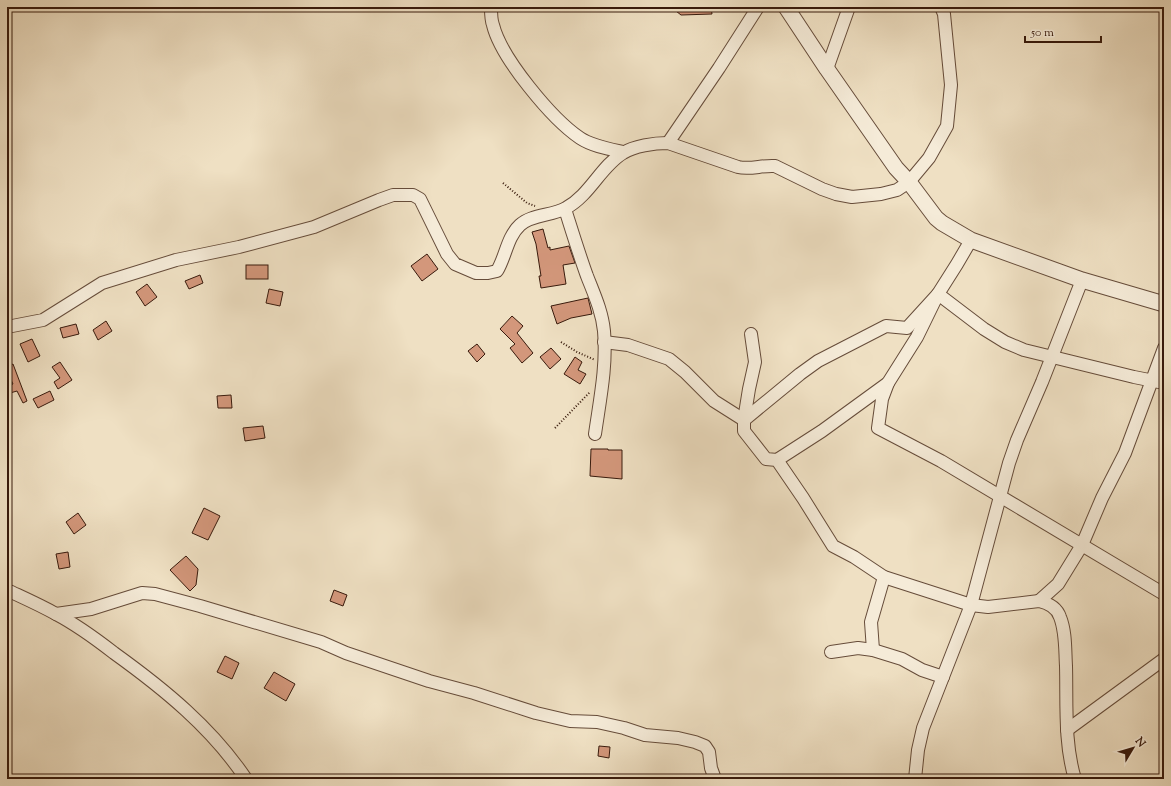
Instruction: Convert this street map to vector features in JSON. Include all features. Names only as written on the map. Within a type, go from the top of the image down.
[{"type":"street","points":[[491,7],[492,25],[507,56],[520,75],[554,116],[580,138],[599,146],[623,152]]},
{"type":"street","points":[[668,143],[758,7]]},
{"type":"street","points":[[786,7],[896,168],[909,182],[936,218],[942,223],[970,240],[1082,280],[1164,304]]},
{"type":"street","points":[[827,69],[849,7]]},
{"type":"street","points":[[7,327],[43,320],[102,283],[176,260],[239,247],[314,227],[392,195],[413,195],[420,199],[447,254],[455,264],[476,273],[488,274],[497,271],[502,262],[508,241],[520,225],[527,220],[565,209],[577,201],[611,162],[623,152],[656,143],[668,143],[747,169],[775,166],[822,189],[841,195],[852,197],[881,194],[897,190],[909,182],[929,158],[947,126],[951,85],[944,14],[941,7]]},
{"type":"street","points":[[565,209],[600,311],[604,342],[605,369],[595,434]]},
{"type":"street","points":[[970,240],[938,294],[917,337],[888,383],[882,399],[878,428],[941,461],[1164,594]]},
{"type":"street","points":[[915,779],[918,750],[923,728],[971,605],[1001,498],[1009,463],[1082,280]]},
{"type":"street","points":[[938,294],[984,329],[1005,342],[1024,350],[1164,383]]},
{"type":"street","points":[[744,420],[818,361],[886,326],[907,328],[938,294]]},
{"type":"street","points":[[751,334],[755,362],[744,420],[744,431],[766,459],[777,460],[822,431],[888,383]]},
{"type":"street","points":[[604,342],[628,344],[669,359],[685,372],[714,401],[744,420]]},
{"type":"street","points":[[1039,602],[1058,584],[1082,545],[1102,498],[1125,453],[1164,348]]},
{"type":"street","points":[[777,460],[804,498],[833,546],[854,557],[884,577],[971,605],[988,607],[1044,602],[1058,613],[1065,648],[1069,754],[1075,779]]},
{"type":"street","points":[[873,650],[871,622],[884,577]]},
{"type":"street","points":[[7,590],[56,614],[79,628],[150,679],[187,711],[210,734],[236,763],[246,779]]},
{"type":"street","points":[[56,614],[91,609],[142,593],[177,600],[320,642],[346,654],[536,713],[570,721],[597,722],[624,728],[644,735],[678,738],[695,742],[705,746],[709,752],[711,768],[715,779]]},
{"type":"street","points":[[831,652],[858,648],[873,650],[902,659],[922,670],[943,677]]},
{"type":"street","points":[[1067,730],[1164,659]]},
{"type":"path","points":[[503,183],[527,203],[553,213]]},
{"type":"path","points":[[555,428],[585,399],[605,369],[562,342]]},
{"type":"path","points":[[582,779],[600,776],[624,776]]},
{"type":"building","points":[[671,7],[711,7],[712,14],[681,15]]},
{"type":"building","points":[[543,229],[548,248],[550,247],[550,250],[569,246],[575,263],[563,265],[566,284],[541,288],[539,276],[541,276],[536,244],[532,232]]},
{"type":"building","points":[[427,254],[438,269],[422,281],[411,266]]},
{"type":"building","points":[[246,265],[268,265],[268,279],[246,279]]},
{"type":"building","points":[[200,275],[203,283],[189,289],[185,281]]},
{"type":"building","points":[[147,284],[157,297],[145,306],[136,292]]},
{"type":"building","points":[[269,289],[283,292],[280,306],[266,303]]},
{"type":"building","points":[[588,298],[592,314],[571,318],[557,324],[551,306]]},
{"type":"building","points":[[512,316],[523,326],[517,333],[533,353],[522,363],[510,348],[515,344],[500,329]]},
{"type":"building","points":[[106,321],[112,331],[98,340],[93,330]]},
{"type":"building","points":[[76,324],[79,334],[63,338],[60,328]]},
{"type":"building","points":[[32,339],[40,356],[28,362],[20,344]]},
{"type":"building","points":[[477,344],[485,354],[477,362],[468,351]]},
{"type":"building","points":[[551,348],[561,359],[550,369],[540,357]]},
{"type":"building","points":[[575,357],[582,362],[578,370],[586,374],[580,384],[564,374]]},
{"type":"building","points":[[60,362],[72,380],[58,389],[54,382],[60,378],[52,367]]},
{"type":"building","points":[[13,364],[27,401],[23,403],[17,391],[10,393],[8,386],[13,384],[7,372],[7,367]]},
{"type":"building","points":[[50,391],[54,400],[38,408],[33,399]]},
{"type":"building","points":[[231,395],[232,408],[218,408],[217,396]]},
{"type":"building","points":[[263,426],[265,438],[245,441],[243,428]]},
{"type":"building","points":[[591,449],[622,450],[622,479],[590,476]]},
{"type":"building","points":[[204,508],[220,516],[208,540],[192,533]]},
{"type":"building","points":[[78,513],[86,525],[74,534],[66,522]]},
{"type":"building","points":[[68,552],[70,567],[59,569],[56,554]]},
{"type":"building","points":[[186,556],[198,569],[196,585],[190,591],[170,570]]},
{"type":"building","points":[[334,590],[347,595],[343,606],[330,601]]},
{"type":"building","points":[[225,656],[239,663],[232,679],[217,672]]},
{"type":"building","points":[[274,672],[295,684],[286,701],[264,688]]},
{"type":"building","points":[[599,746],[610,747],[609,758],[598,756]]}]
